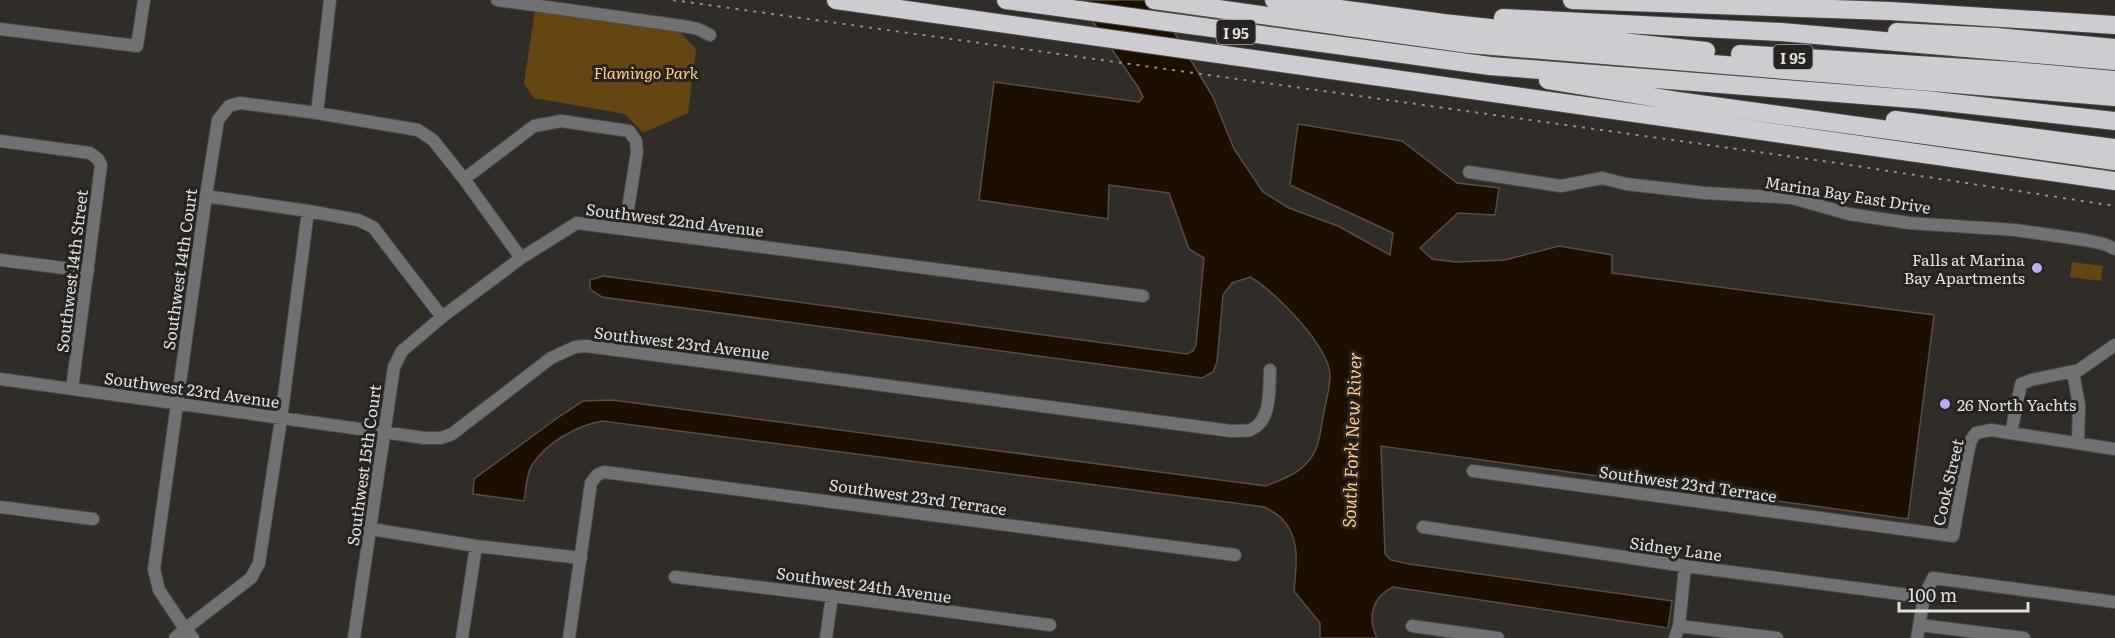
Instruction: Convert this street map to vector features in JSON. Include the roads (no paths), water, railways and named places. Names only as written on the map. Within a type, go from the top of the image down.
[{"type":"highway","points":[[836,0],[2115,181]]},
{"type":"highway","name":"I 95","points":[[1006,0],[1470,41],[1726,52],[2115,80]]},
{"type":"highway","points":[[1072,0],[1470,41],[2115,97]]},
{"type":"highway","points":[[1154,0],[1470,41],[1584,24],[1781,32],[2115,61]]},
{"type":"highway","points":[[1274,0],[1398,17],[1451,14],[1470,41],[1497,60],[1936,93],[2115,111]]},
{"type":"highway","points":[[1572,0],[1890,11],[2115,25]]},
{"type":"highway","points":[[1890,11],[1934,6],[2115,13]]},
{"type":"highway","points":[[1781,32],[1845,30],[1965,34],[2115,48]]},
{"type":"highway","name":"I 95","points":[[1470,41],[1490,66],[1915,99],[2115,121]]},
{"type":"highway","points":[[1490,66],[1571,85],[2115,161]]},
{"type":"highway","points":[[1729,108],[1918,122],[2115,148]]},
{"type":"street","points":[[0,29],[137,46],[144,0]]},
{"type":"street","points":[[330,0],[317,113],[418,130],[433,140],[464,178],[520,258]]},
{"type":"street","points":[[497,0],[689,27],[710,35]]},
{"type":"street","name":"Southwest 14th Court","points":[[189,634],[159,590],[154,569],[218,120],[229,106],[240,103],[317,113]]},
{"type":"street","points":[[464,178],[534,126],[561,121],[629,131],[636,141],[637,152],[625,228]]},
{"type":"street","name":"Southwest 14th Street","points":[[0,141],[90,153],[98,159],[101,165],[72,389]]},
{"type":"street","name":"Marina Bay East Drive","points":[[1469,172],[1560,186],[1602,178],[1626,184],[1695,192],[1792,198],[1849,214],[1909,223],[2015,230],[2085,240],[2115,249]]},
{"type":"street","points":[[206,196],[358,220],[373,227],[442,317]]},
{"type":"street","points":[[175,638],[189,634],[251,578],[259,563],[308,211]]},
{"type":"street","name":"Southwest 22nd Avenue","points":[[442,317],[520,258],[577,223],[1143,296]]},
{"type":"street","points":[[0,260],[88,271]]},
{"type":"street","name":"Southwest 15th Court","points":[[354,638],[394,367],[402,351],[442,317]]},
{"type":"street","points":[[2115,345],[2079,370],[2021,384],[2012,429],[2115,449]]},
{"type":"street","name":"Southwest 23rd Avenue","points":[[0,379],[280,419],[424,438],[441,438],[452,434],[551,358],[575,347],[586,346],[1231,431],[1251,429],[1262,421],[1268,404],[1270,370]]},
{"type":"street","points":[[2073,372],[2079,405],[2078,443]]},
{"type":"street","name":"Cook Street","points":[[1898,528],[1953,536],[1971,440],[1976,434],[1991,430],[2012,429]]},
{"type":"street","name":"Southwest 23rd Terrace","points":[[1473,471],[1898,528]]},
{"type":"street","name":"Southwest 23rd Terrace","points":[[581,558],[591,483],[597,475],[604,472],[1235,555]]},
{"type":"street","points":[[0,507],[93,519]]},
{"type":"street","name":"Sidney Lane","points":[[1423,527],[1685,566],[1924,597]]},
{"type":"street","points":[[371,529],[476,546],[581,558],[569,638]]},
{"type":"street","points":[[462,638],[476,546]]},
{"type":"street","points":[[1685,566],[1677,632],[1778,638]]},
{"type":"street","name":"Southwest 24th Avenue","points":[[675,577],[1050,625]]},
{"type":"street","points":[[2024,638],[1918,632],[1924,597],[1933,578],[2115,603]]},
{"type":"street","points":[[826,638],[832,596]]},
{"type":"street","points":[[1412,626],[1498,638]]},
{"type":"water","name":"South Fork New River","points":[[1078,0],[1144,0],[1172,29],[1213,97],[1234,149],[1263,192],[1289,208],[1338,226],[1390,255],[1393,233],[1290,185],[1298,124],[1402,141],[1457,183],[1499,188],[1495,215],[1458,213],[1420,248],[1432,259],[1456,262],[1505,260],[1559,246],[1612,255],[1612,273],[1934,315],[1908,519],[1381,446],[1385,554],[1391,560],[1672,601],[1668,628],[1393,587],[1380,596],[1373,609],[1372,623],[1377,638],[1320,638],[1320,623],[1294,591],[1296,554],[1293,537],[1282,519],[1265,507],[602,421],[563,436],[538,457],[527,478],[524,501],[473,494],[474,479],[560,416],[583,401],[612,400],[1266,486],[1302,468],[1314,454],[1318,442],[1329,386],[1328,364],[1321,350],[1299,320],[1273,294],[1250,277],[1232,283],[1223,295],[1217,362],[1213,372],[1202,378],[602,297],[590,289],[590,280],[603,276],[1187,354],[1193,351],[1196,345],[1204,258],[1189,249],[1169,193],[1109,185],[1108,219],[979,200],[994,82],[1139,102],[1143,97]]},
{"type":"railway","points":[[673,0],[1837,163],[2115,206]]},
{"type":"place","name":"Falls at Marina Bay Apartments","points":[[2037,268]]},
{"type":"place","name":"26 North Yachts","points":[[1945,404]]},
{"type":"park label","name":"Flamingo Park","points":[[646,72]]}]
